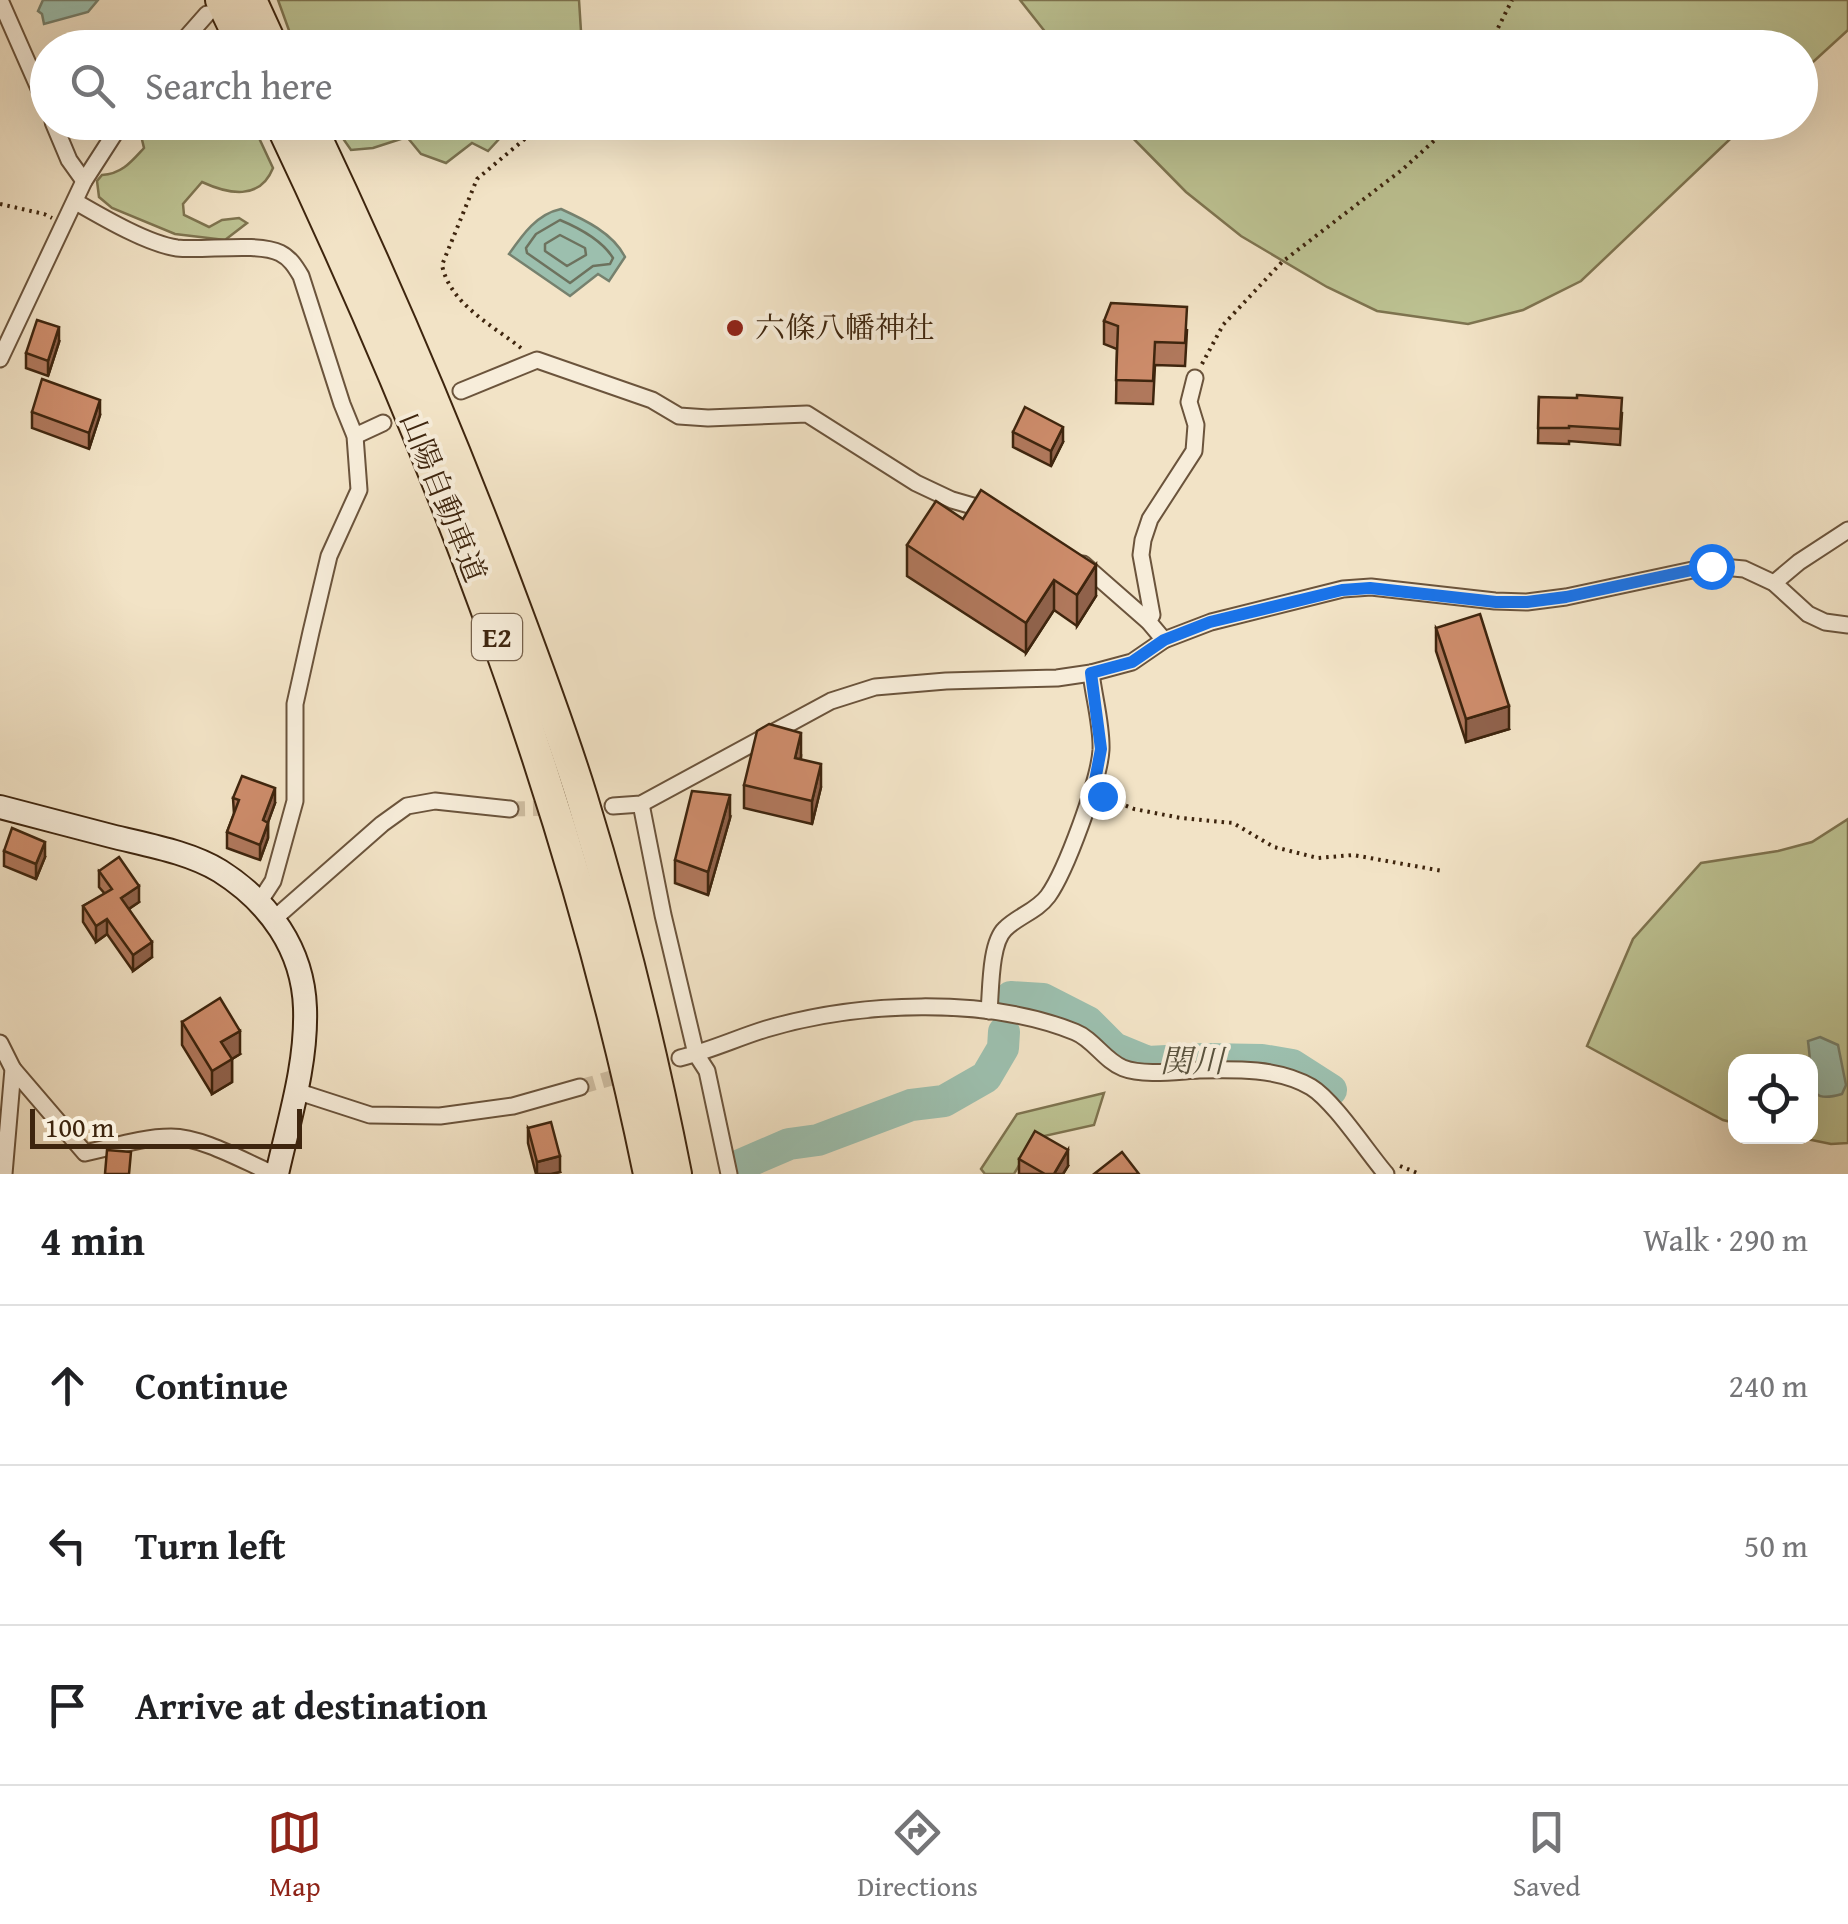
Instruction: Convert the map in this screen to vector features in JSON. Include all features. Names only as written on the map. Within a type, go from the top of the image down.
[{"type":"highway","points":[[251,0],[265,30]]},
{"type":"highway","points":[[214,7],[231,30]]},
{"type":"highway","name":"山陽自動車道","points":[[288,140],[394,376],[468,556],[553,802],[587,913],[636,1111],[645,1174]]},
{"type":"highway","name":"山陽自動車道","points":[[317,140],[420,368],[546,690],[582,797],[639,1006],[676,1174]]},
{"type":"highway","points":[[639,1006],[685,1174]]},
{"type":"street","points":[[0,0],[30,68]]},
{"type":"street","points":[[193,30],[214,7]]},
{"type":"street","points":[[61,140],[84,182]]},
{"type":"street","points":[[0,359],[84,182],[111,140]]},
{"type":"street","points":[[76,202],[119,226],[174,248],[277,251],[292,261],[301,276],[355,436],[358,490],[330,556],[295,704],[295,801],[268,910]]},
{"type":"street","points":[[462,391],[537,360],[652,400],[678,416],[807,414],[916,483],[952,500],[1010,516]]},
{"type":"street","points":[[1148,621],[1152,615],[1141,554],[1143,540],[1150,519],[1194,450],[1196,425],[1190,402],[1195,378]]},
{"type":"street","points":[[355,436],[383,423]]},
{"type":"street","points":[[1774,582],[1848,530]]},
{"type":"street","points":[[1068,553],[1148,621],[1164,640]]},
{"type":"street","points":[[612,806],[640,804],[830,700],[874,687],[1091,673],[1132,662],[1164,640],[1210,622],[1342,590],[1370,588],[1527,602],[1711,566],[1744,569],[1774,582],[1808,614],[1848,625]]},
{"type":"street","points":[[989,1012],[997,940],[1006,928],[1047,898],[1060,875],[1094,786],[1101,749],[1091,673]]},
{"type":"street","points":[[268,910],[407,806],[435,801],[510,810]]},
{"type":"street","points":[[640,804],[688,1056],[706,1071],[730,1174]]},
{"type":"street","points":[[0,1043],[13,1068],[86,1153],[174,1137],[204,1144],[276,1174],[304,1045],[305,1006],[300,972],[288,942],[268,910],[219,870],[194,860],[156,847],[1,813]]},
{"type":"street","points":[[688,1056],[768,1028],[904,1005],[1033,1018],[1079,1033],[1122,1068],[1266,1072],[1294,1078],[1315,1089],[1386,1174]]},
{"type":"street","points":[[4,1174],[13,1068]]},
{"type":"street","points":[[296,1091],[370,1114],[440,1116],[514,1106],[580,1086]]},
{"type":"path","points":[[1497,30],[1512,0]]},
{"type":"path","points":[[524,140],[477,179],[442,265],[445,280],[457,298],[537,360]]},
{"type":"path","points":[[1195,378],[1222,325],[1282,262],[1404,170],[1435,140]]},
{"type":"path","points":[[0,204],[44,214],[65,225]]},
{"type":"path","points":[[1094,786],[1102,796],[1134,808],[1233,823],[1274,847],[1318,858],[1353,855],[1442,871]]},
{"type":"shaded area","points":[[278,0],[579,0],[581,30],[289,30]]},
{"type":"shaded area","points":[[1020,0],[1848,0],[1848,30],[1818,57],[1818,30],[1044,30]]},
{"type":"shaded area","points":[[142,140],[260,140],[273,168],[260,186],[242,192],[202,182],[183,204],[184,215],[209,227],[239,218],[247,223],[225,240],[175,234],[112,208],[99,197],[97,181],[102,175],[121,169],[144,148]]},
{"type":"shaded area","points":[[344,140],[398,140],[373,148],[351,150]]},
{"type":"shaded area","points":[[409,140],[498,140],[488,151],[472,143],[446,163],[421,154]]},
{"type":"shaded area","points":[[1135,140],[1729,140],[1581,281],[1523,310],[1468,324],[1377,311],[1327,287],[1241,236],[1186,192]]},
{"type":"shaded area","points":[[1848,819],[1848,1143],[1818,1141],[1818,1054],[1728,1054],[1728,1121],[1587,1046],[1633,939],[1701,863],[1812,842]]},
{"type":"shaded area","points":[[1104,1093],[1094,1125],[1035,1138],[1014,1174],[985,1174],[981,1169],[1017,1114]]},
{"type":"water","points":[[43,0],[98,0],[88,12],[44,24],[38,11]]},
{"type":"water","points":[[561,209],[606,234],[625,257],[609,281],[598,274],[570,296],[509,254],[538,220]]},
{"type":"water","points":[[1820,1037],[1838,1045],[1846,1085],[1842,1094],[1818,1095],[1818,1054],[1809,1054],[1808,1041]]},
{"type":"building","points":[[1111,303],[1187,307],[1185,343],[1155,342],[1153,381],[1116,380],[1118,326],[1104,321]]},
{"type":"building","points":[[37,320],[59,327],[48,361],[26,353]]},
{"type":"building","points":[[42,379],[100,400],[89,433],[32,412]]},
{"type":"building","points":[[1539,397],[1622,398],[1620,429],[1538,428]]},
{"type":"building","points":[[1025,407],[1063,427],[1051,451],[1013,432]]},
{"type":"building","points":[[981,490],[1096,565],[1077,595],[1054,580],[1026,623],[907,545],[936,501],[963,519]]},
{"type":"building","points":[[1480,614],[1509,706],[1466,719],[1436,628]]},
{"type":"building","points":[[769,724],[801,733],[795,758],[821,764],[812,801],[744,785],[757,731]]},
{"type":"building","points":[[242,776],[275,788],[263,820],[268,823],[260,845],[227,832],[239,800],[233,798]]},
{"type":"building","points":[[692,791],[730,795],[708,872],[675,860]]},
{"type":"building","points":[[12,828],[45,842],[36,864],[4,851]]},
{"type":"building","points":[[119,857],[139,886],[121,898],[152,942],[133,955],[107,919],[96,926],[83,906],[112,889],[99,871]]},
{"type":"building","points":[[220,998],[240,1031],[221,1042],[232,1059],[212,1071],[182,1022]]},
{"type":"building","points":[[551,1122],[560,1156],[537,1162],[528,1128]]},
{"type":"building","points":[[1035,1131],[1068,1150],[1054,1174],[1045,1174],[1019,1159]]},
{"type":"building","points":[[107,1150],[131,1152],[129,1174],[105,1174]]},
{"type":"building","points":[[1122,1152],[1139,1174],[1094,1174]]},
{"type":"waterway","name":"関川","points":[[1007,1003],[1011,997],[1043,999],[1088,1022],[1114,1048],[1148,1062],[1262,1060],[1292,1065],[1331,1090]]},
{"type":"waterway","name":"関川","points":[[738,1166],[789,1144],[818,1140],[911,1105],[944,1101],[986,1077],[1003,1048],[1004,1032]]},
{"type":"tunnel","points":[[510,809],[559,808]]},
{"type":"tunnel","points":[[580,1087],[629,1073]]},
{"type":"place","name":"六條八幡神社","points":[[735,328]]},
{"type":"route","points":[[1102,796],[1094,786],[1101,749],[1091,673],[1132,662],[1164,640],[1210,622],[1342,590],[1370,588],[1527,602],[1711,566]]}]
